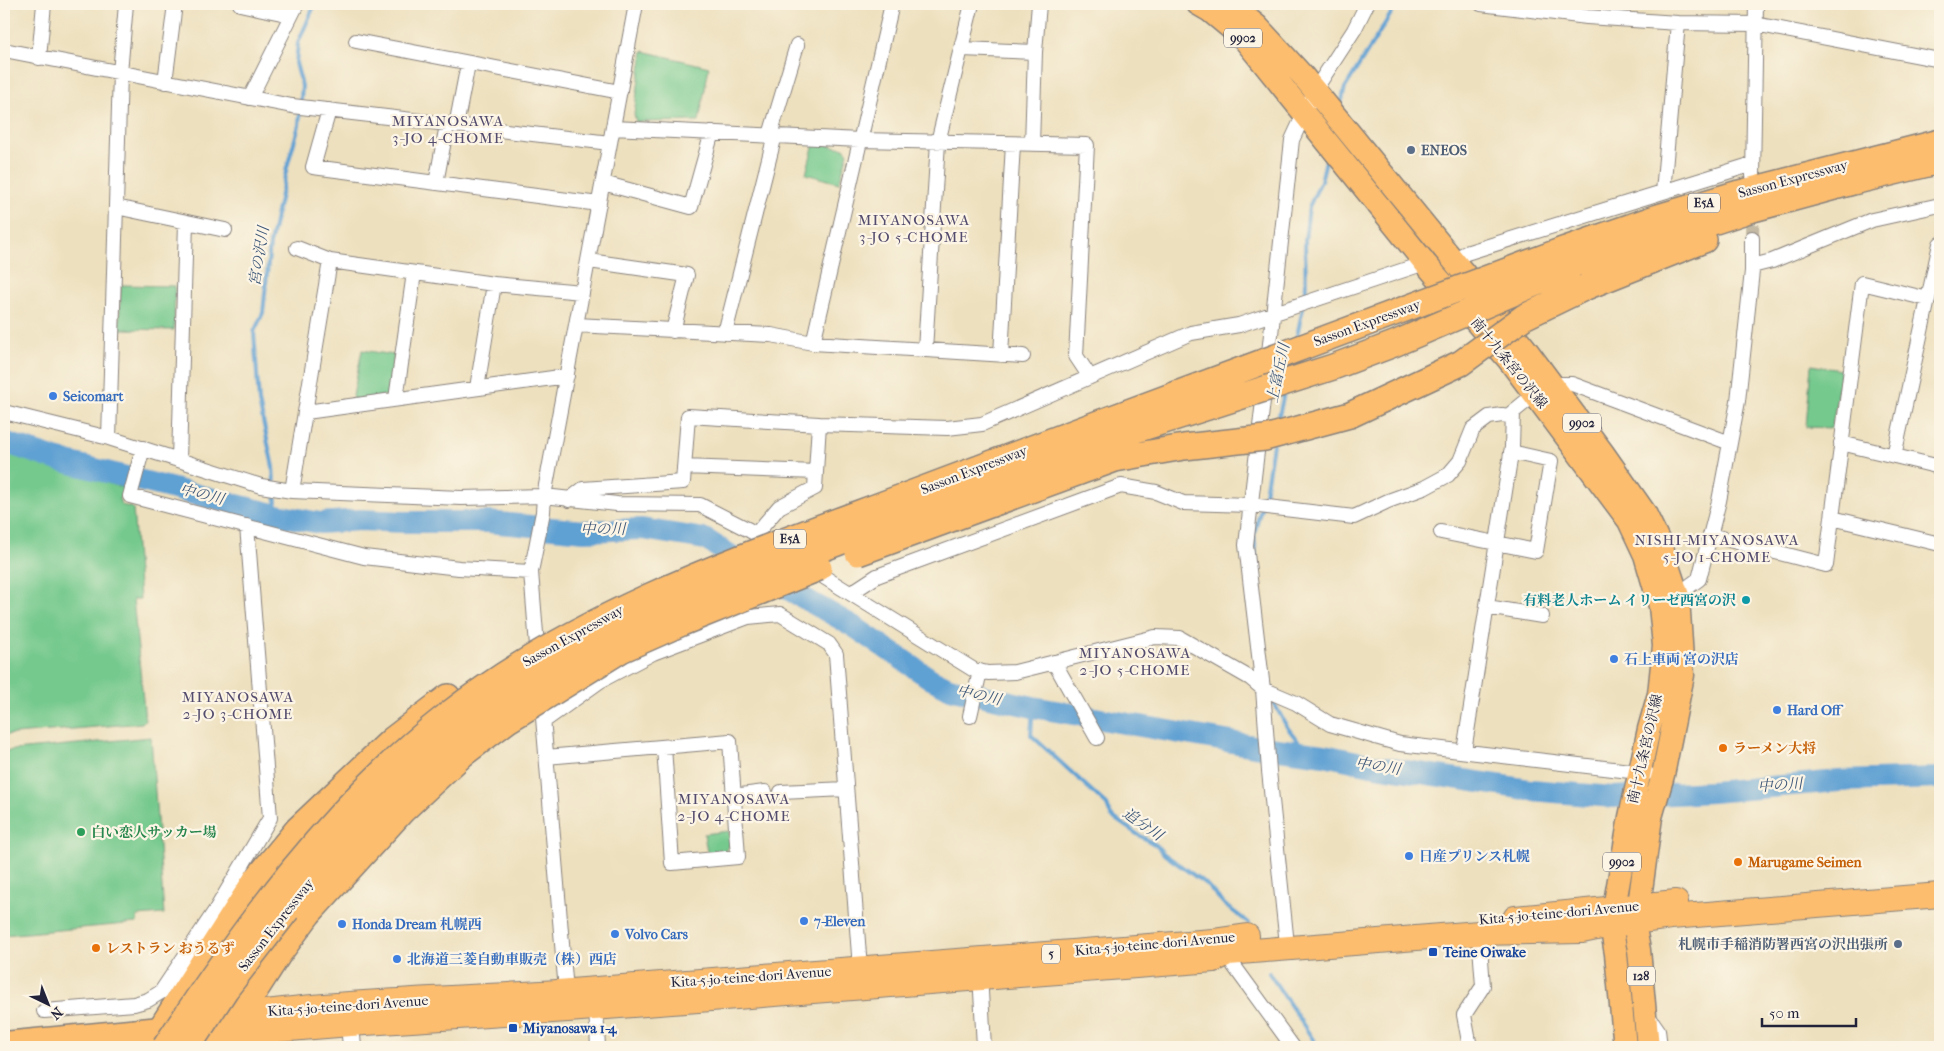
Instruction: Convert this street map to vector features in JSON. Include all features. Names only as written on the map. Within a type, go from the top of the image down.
[{"type":"highway","name":"Sasson Expressway","points":[[188,1047],[226,989],[336,847],[405,775],[482,714],[535,678],[592,645],[653,614],[1120,435],[1368,354],[1655,218],[1739,193],[1940,142]]},
{"type":"highway","name":"Sasson Expressway","points":[[158,1041],[186,1016],[282,882],[343,811],[396,760],[449,714],[508,673],[598,619],[704,572],[1068,434],[1566,260],[1854,182],[1940,161]]},
{"type":"highway","points":[[229,1032],[278,955],[309,913],[402,811],[464,754],[508,720],[621,650],[682,623],[828,564],[1115,459],[1184,447],[1265,438],[1350,415],[1461,363],[1524,317],[1586,288],[1854,182]]},
{"type":"highway","points":[[158,1041],[255,882],[298,828],[392,740],[448,697],[507,662],[598,619]]},
{"type":"highway","name":"Kita-5-jo-teine-dori Avenue","points":[[1228,945],[1479,933],[1582,931],[1625,915],[1940,880]]},
{"type":"highway","name":"Kita-5-jo-teine-dori Avenue","points":[[158,1041],[349,1014],[566,991],[860,968],[980,969],[1214,960],[1228,945],[1286,935],[1581,913],[1671,917],[1940,895]]},
{"type":"highway","name":"Kita-5-jo-teine-dori Avenue","points":[[349,1014],[596,1008],[980,969]]},
{"type":"main road","name":"南十九条宮の沢線","points":[[1213,6],[1257,26],[1317,93],[1525,348],[1544,389]]},
{"type":"main road","name":"南十九条宮の沢線","points":[[1213,6],[1244,39],[1425,263],[1508,359],[1544,389],[1603,452],[1645,513],[1662,548],[1669,601],[1683,675],[1663,776],[1640,817]]},
{"type":"main road","name":"南十九条宮の沢線","points":[[1625,915],[1640,817],[1640,772],[1659,694],[1669,601]]},
{"type":"main road","name":"128","points":[[1625,915],[1639,950],[1648,1047]]},
{"type":"main road","name":"128","points":[[1625,915],[1616,954],[1625,1047]]},
{"type":"main road","points":[[4,1043],[158,1041]]},
{"type":"street","points":[[39,58],[44,4]]},
{"type":"street","points":[[109,438],[120,73],[126,4]]},
{"type":"street","points":[[164,82],[175,4]]},
{"type":"street","points":[[240,4],[294,10],[250,98]]},
{"type":"street","points":[[566,991],[531,572],[537,548],[544,496],[636,4]]},
{"type":"street","points":[[813,343],[892,4]]},
{"type":"street","points":[[925,350],[938,142],[972,4]]},
{"type":"street","points":[[1032,144],[1035,52],[1039,4]]},
{"type":"street","points":[[1286,935],[1269,770],[1263,690],[1246,545],[1274,313],[1292,140],[1307,116],[1317,93],[1367,4]]},
{"type":"street","points":[[1481,4],[1587,17],[1678,23],[1755,24],[1940,60]]},
{"type":"street","points":[[1453,260],[1466,253],[1663,192],[1753,170],[1756,4]]},
{"type":"street","points":[[1663,192],[1678,23]]},
{"type":"street","points":[[356,41],[620,92]]},
{"type":"street","points":[[725,334],[772,135],[797,45]]},
{"type":"street","points":[[962,49],[1035,52]]},
{"type":"street","points":[[4,50],[292,106],[610,143]]},
{"type":"street","points":[[436,182],[468,64]]},
{"type":"street","points":[[323,109],[313,167],[599,204]]},
{"type":"street","points":[[613,128],[860,140],[1087,145],[1076,356],[1090,376]]},
{"type":"street","points":[[602,183],[691,207],[712,132]]},
{"type":"street","points":[[1001,354],[1013,144]]},
{"type":"street","points":[[1752,266],[1772,261],[1872,220],[1940,205]]},
{"type":"street","points":[[116,207],[225,230]]},
{"type":"street","points":[[179,460],[186,222]]},
{"type":"street","points":[[1669,601],[1699,579],[1710,535],[1738,401],[1752,266],[1752,238]]},
{"type":"street","points":[[1894,456],[1940,244]]},
{"type":"street","points":[[297,248],[330,261],[494,284],[582,292]]},
{"type":"street","points":[[290,491],[306,412],[330,261]]},
{"type":"street","points":[[589,262],[687,275],[673,331]]},
{"type":"street","points":[[569,500],[583,488],[683,482],[688,416],[819,424],[947,428],[982,424],[1191,333],[1239,325],[1425,263]]},
{"type":"street","points":[[396,399],[414,273]]},
{"type":"street","points":[[1710,535],[1826,565],[1862,283],[1928,299]]},
{"type":"street","points":[[477,388],[494,284]]},
{"type":"street","points":[[576,325],[771,335],[813,343],[1023,356]]},
{"type":"street","points":[[306,412],[567,376]]},
{"type":"street","points":[[850,593],[877,576],[1120,486],[1156,492],[1183,503],[1278,508],[1354,517],[1388,500],[1424,488],[1448,475],[1460,461],[1473,429],[1488,417],[1502,414],[1508,416],[1544,389],[1572,384],[1730,443]]},
{"type":"street","points":[[4,412],[109,438],[141,454],[179,460],[261,486],[290,491],[461,498],[544,496],[617,504],[700,504],[756,534],[974,670],[1015,672],[1156,637],[1174,637],[1180,638],[1250,678],[1263,690],[1296,703],[1330,724],[1400,744],[1663,776]]},
{"type":"street","points":[[1464,751],[1511,452],[1513,412]]},
{"type":"street","points":[[756,534],[779,507],[815,488],[819,424]]},
{"type":"street","points":[[1841,444],[1940,467]]},
{"type":"street","points":[[1440,532],[1536,551],[1550,461],[1511,452]]},
{"type":"street","points":[[141,454],[130,496],[364,557],[459,568],[531,572]]},
{"type":"street","points":[[684,467],[816,472]]},
{"type":"street","points":[[1832,518],[1940,544]]},
{"type":"street","points":[[44,1011],[134,1004],[148,1000],[161,992],[215,911],[270,818],[247,526]]},
{"type":"street","points":[[1487,607],[1542,616]]},
{"type":"street","points":[[544,721],[600,681],[653,654],[748,616],[780,614],[829,644],[836,654],[860,968]]},
{"type":"street","points":[[1054,662],[1097,738]]},
{"type":"street","points":[[970,716],[980,671]]},
{"type":"street","points":[[546,757],[730,741],[738,857],[672,863],[664,747]]},
{"type":"street","points":[[781,792],[846,789]]},
{"type":"street","points":[[733,796],[765,792]]},
{"type":"street","points":[[1470,1047],[1464,1015],[1483,986],[1479,933]]},
{"type":"street","points":[[1228,945],[1234,966],[1293,1047]]},
{"type":"street","points":[[980,969],[984,1047]]},
{"type":"street","points":[[596,1008],[598,1047]]},
{"type":"street","points":[[1645,1011],[1658,1030],[1660,1047]]},
{"type":"street","points":[[349,1014],[352,1047]]},
{"type":"green space","points":[[643,51],[709,67],[699,121],[636,122],[634,114]]},
{"type":"green space","points":[[814,143],[844,148],[848,153],[839,183],[806,174]]},
{"type":"green space","points":[[121,285],[175,286],[174,330],[119,329]]},
{"type":"green space","points":[[362,350],[394,355],[388,395],[352,401]]},
{"type":"green space","points":[[1811,365],[1841,370],[1832,428],[1806,427]]},
{"type":"green space","points":[[4,453],[70,470],[126,489],[119,499],[122,505],[133,508],[140,599],[133,599],[145,720],[142,723],[4,735]]},
{"type":"green space","name":"白い恋人サッカー場","points":[[151,737],[164,914],[137,916],[137,923],[4,935],[4,751]]},
{"type":"green space","points":[[729,831],[730,845],[726,850],[707,852],[704,834]]},
{"type":"waterway","name":"宮の沢川","points":[[274,484],[273,467],[259,402],[254,332],[263,313],[270,244],[287,167],[299,125],[302,86],[296,63],[298,43],[315,4]]},
{"type":"waterway","name":"上富丘川","points":[[1340,108],[1345,88],[1397,4]]},
{"type":"waterway","name":"上富丘川","points":[[1306,298],[1305,240],[1309,207],[1321,181],[1327,156]]},
{"type":"waterway","name":"上富丘川","points":[[1296,340],[1303,308]]},
{"type":"waterway","name":"上富丘川","points":[[1277,425],[1284,393]]},
{"type":"waterway","name":"中の川","points":[[4,442],[55,459],[277,515],[320,523],[360,520],[488,522],[584,531],[642,529],[705,539],[752,569],[853,626],[931,679],[949,688],[1033,707],[1254,746],[1324,755],[1381,767],[1531,790],[1613,797],[1712,792],[1839,781],[1940,778]]},
{"type":"waterway","name":"上富丘川","points":[[1259,595],[1254,534],[1265,494],[1273,444]]},
{"type":"waterway","name":"宮の沢川","points":[[275,491],[277,515]]},
{"type":"waterway","name":"上富丘川","points":[[1270,696],[1287,727],[1307,753]]},
{"type":"waterway","name":"追分川","points":[[1033,707],[1031,735],[1107,805],[1111,816],[1156,845],[1164,854],[1206,884],[1225,905],[1249,923]]},
{"type":"waterway","name":"追分川","points":[[1269,973],[1318,1047]]},
{"type":"tunnel","points":[[1752,238],[1753,204]]},
{"type":"place","name":"ENEOS","points":[[1411,150]]},
{"type":"place","name":"Seicomart","points":[[53,396]]},
{"type":"place","name":"有料老人ホーム イリーゼ西宮の沢","points":[[1746,600]]},
{"type":"place","name":"石上車両 宮の沢店","points":[[1614,659]]},
{"type":"place","name":"Hard Off","points":[[1777,710]]},
{"type":"place","name":"ラーメン大将","points":[[1723,748]]},
{"type":"place","name":"白い恋人サッカー場","points":[[81,832]]},
{"type":"place","name":"日産プリンス札幌","points":[[1409,856]]},
{"type":"place","name":"Marugame Seimen","points":[[1738,862]]},
{"type":"place","name":"7-Eleven","points":[[804,921]]},
{"type":"place","name":"Honda Dream 札幌西","points":[[342,924]]},
{"type":"place","name":"Volvo Cars","points":[[615,934]]},
{"type":"place","name":"札幌市手稲消防署西宮の沢出張所","points":[[1898,944]]},
{"type":"place","name":"レストラン おうるず","points":[[96,948]]},
{"type":"place","name":"Teine Oiwake","points":[[1433,952]]},
{"type":"place","name":"北海道三菱自動車販売（株）西店","points":[[397,959]]},
{"type":"place","name":"Miyanosawa 1-4","points":[[513,1028]]},
{"type":"district","name":"MIYANOSAWA 3-JO 4-CHOME","points":[[448,130]]},
{"type":"district","name":"MIYANOSAWA 3-JO 5-CHOME","points":[[914,228]]},
{"type":"district","name":"NISHI-MIYANOSAWA 5-JO 1-CHOME","points":[[1717,548]]},
{"type":"district","name":"MIYANOSAWA 2-JO 5-CHOME","points":[[1135,662]]},
{"type":"district","name":"MIYANOSAWA 2-JO 3-CHOME","points":[[238,706]]},
{"type":"district","name":"MIYANOSAWA 2-JO 4-CHOME","points":[[734,808]]}]
